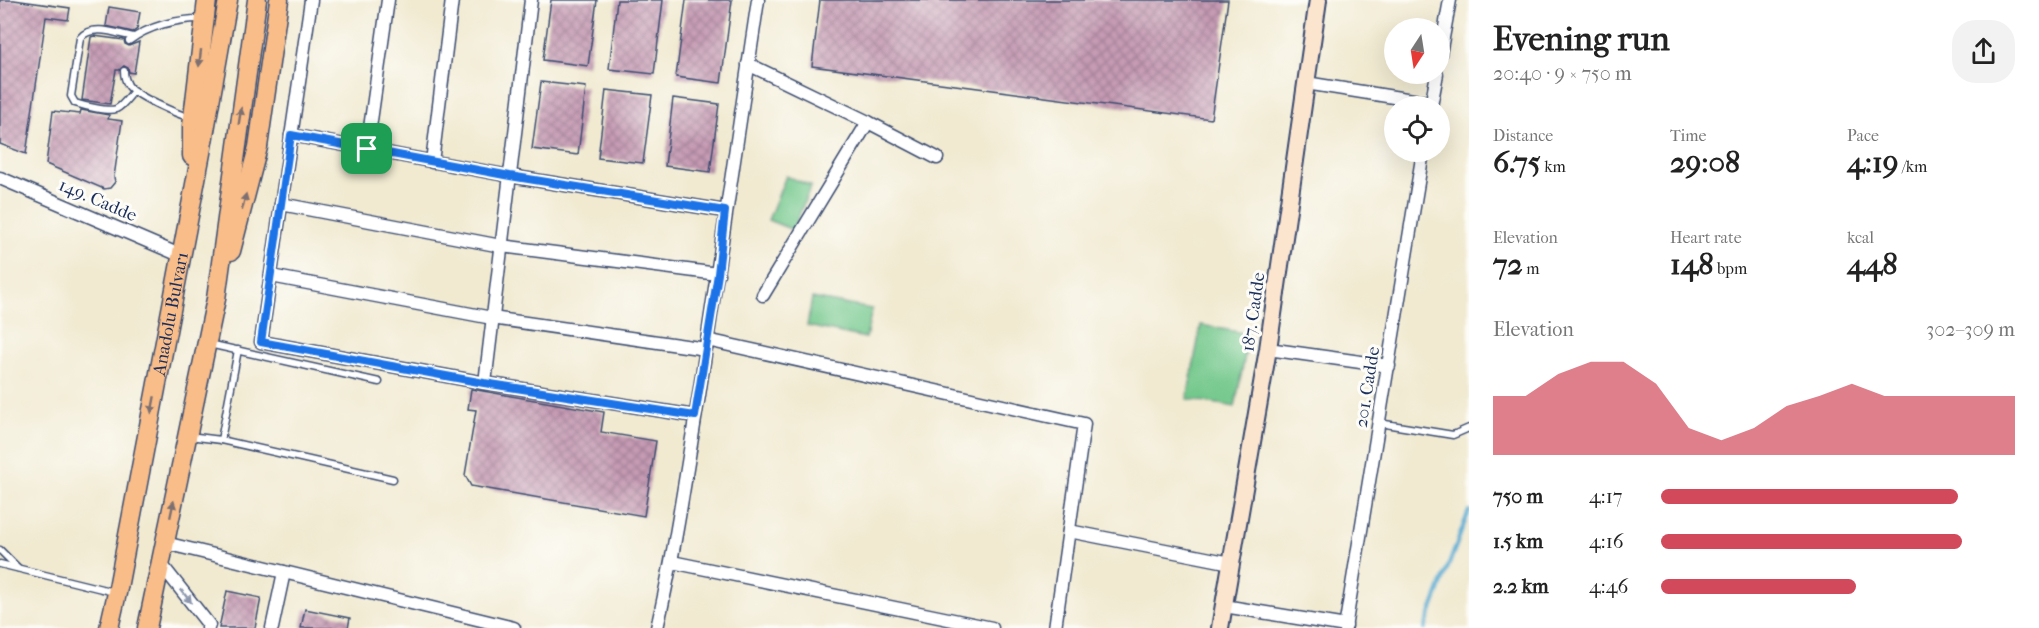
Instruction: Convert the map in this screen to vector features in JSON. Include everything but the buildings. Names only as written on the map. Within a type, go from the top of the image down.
[{"type":"main road","points":[[192,203],[193,118],[207,0]]},
{"type":"main road","name":"Anadolu Bulvarı","points":[[109,628],[182,256],[228,0]]},
{"type":"main road","points":[[147,628],[216,298],[257,0]]},
{"type":"main road","points":[[216,298],[234,242],[258,147],[279,0]]},
{"type":"main road","name":"187. Cadde","points":[[1220,628],[1268,349],[1318,0]]},
{"type":"street","points":[[311,0],[261,342],[484,383],[695,416]]},
{"type":"street","points":[[367,149],[388,0]]},
{"type":"street","points":[[432,162],[452,0]]},
{"type":"street","points":[[484,383],[531,0]]},
{"type":"street","points":[[657,628],[672,562],[718,274],[725,211],[758,0]]},
{"type":"street","points":[[1447,18],[1450,0]]},
{"type":"street","points":[[748,64],[937,158]]},
{"type":"street","points":[[1306,83],[1384,97]]},
{"type":"street","points":[[763,295],[868,122]]},
{"type":"street","points":[[291,135],[510,176],[725,211]]},
{"type":"street","name":"201. Cadde","points":[[1346,627],[1421,162]]},
{"type":"street","name":"149. Cadde","points":[[0,178],[182,256]]},
{"type":"street","points":[[281,204],[501,246],[718,274]]},
{"type":"street","points":[[271,276],[492,318],[707,344],[1084,424],[1055,628]]},
{"type":"street","points":[[1268,349],[1389,366]]},
{"type":"street","points":[[1069,531],[1231,563]]},
{"type":"street","points":[[165,543],[514,628]]},
{"type":"street","points":[[672,562],[992,628]]},
{"type":"street","points":[[161,564],[209,625],[208,628]]},
{"type":"street","points":[[272,628],[284,572]]},
{"type":"street","points":[[1224,606],[1346,627]]},
{"type":"lane","points":[[134,91],[112,110],[75,103],[71,96],[82,34],[93,30],[132,39],[173,22],[205,19]]},
{"type":"lane","points":[[124,71],[127,84],[134,91],[193,118]]},
{"type":"lane","points":[[206,344],[379,382]]},
{"type":"lane","points":[[221,440],[238,350]]},
{"type":"lane","points":[[1379,423],[1453,435],[1469,428]]},
{"type":"lane","points":[[187,436],[221,440],[393,479]]},
{"type":"lane","points":[[0,550],[18,569]]},
{"type":"lane","points":[[0,564],[117,593]]},
{"type":"green space","points":[[786,176],[811,186],[793,230],[768,220]]},
{"type":"green space","points":[[812,298],[872,309],[866,338],[807,326]]},
{"type":"green space","points":[[1201,325],[1249,334],[1235,407],[1187,399]]},
{"type":"waterway","points":[[1425,628],[1469,511]]},
{"type":"route","points":[[291,135],[367,149],[510,176],[725,211],[718,274],[695,416],[484,383],[261,342],[291,135]]}]
